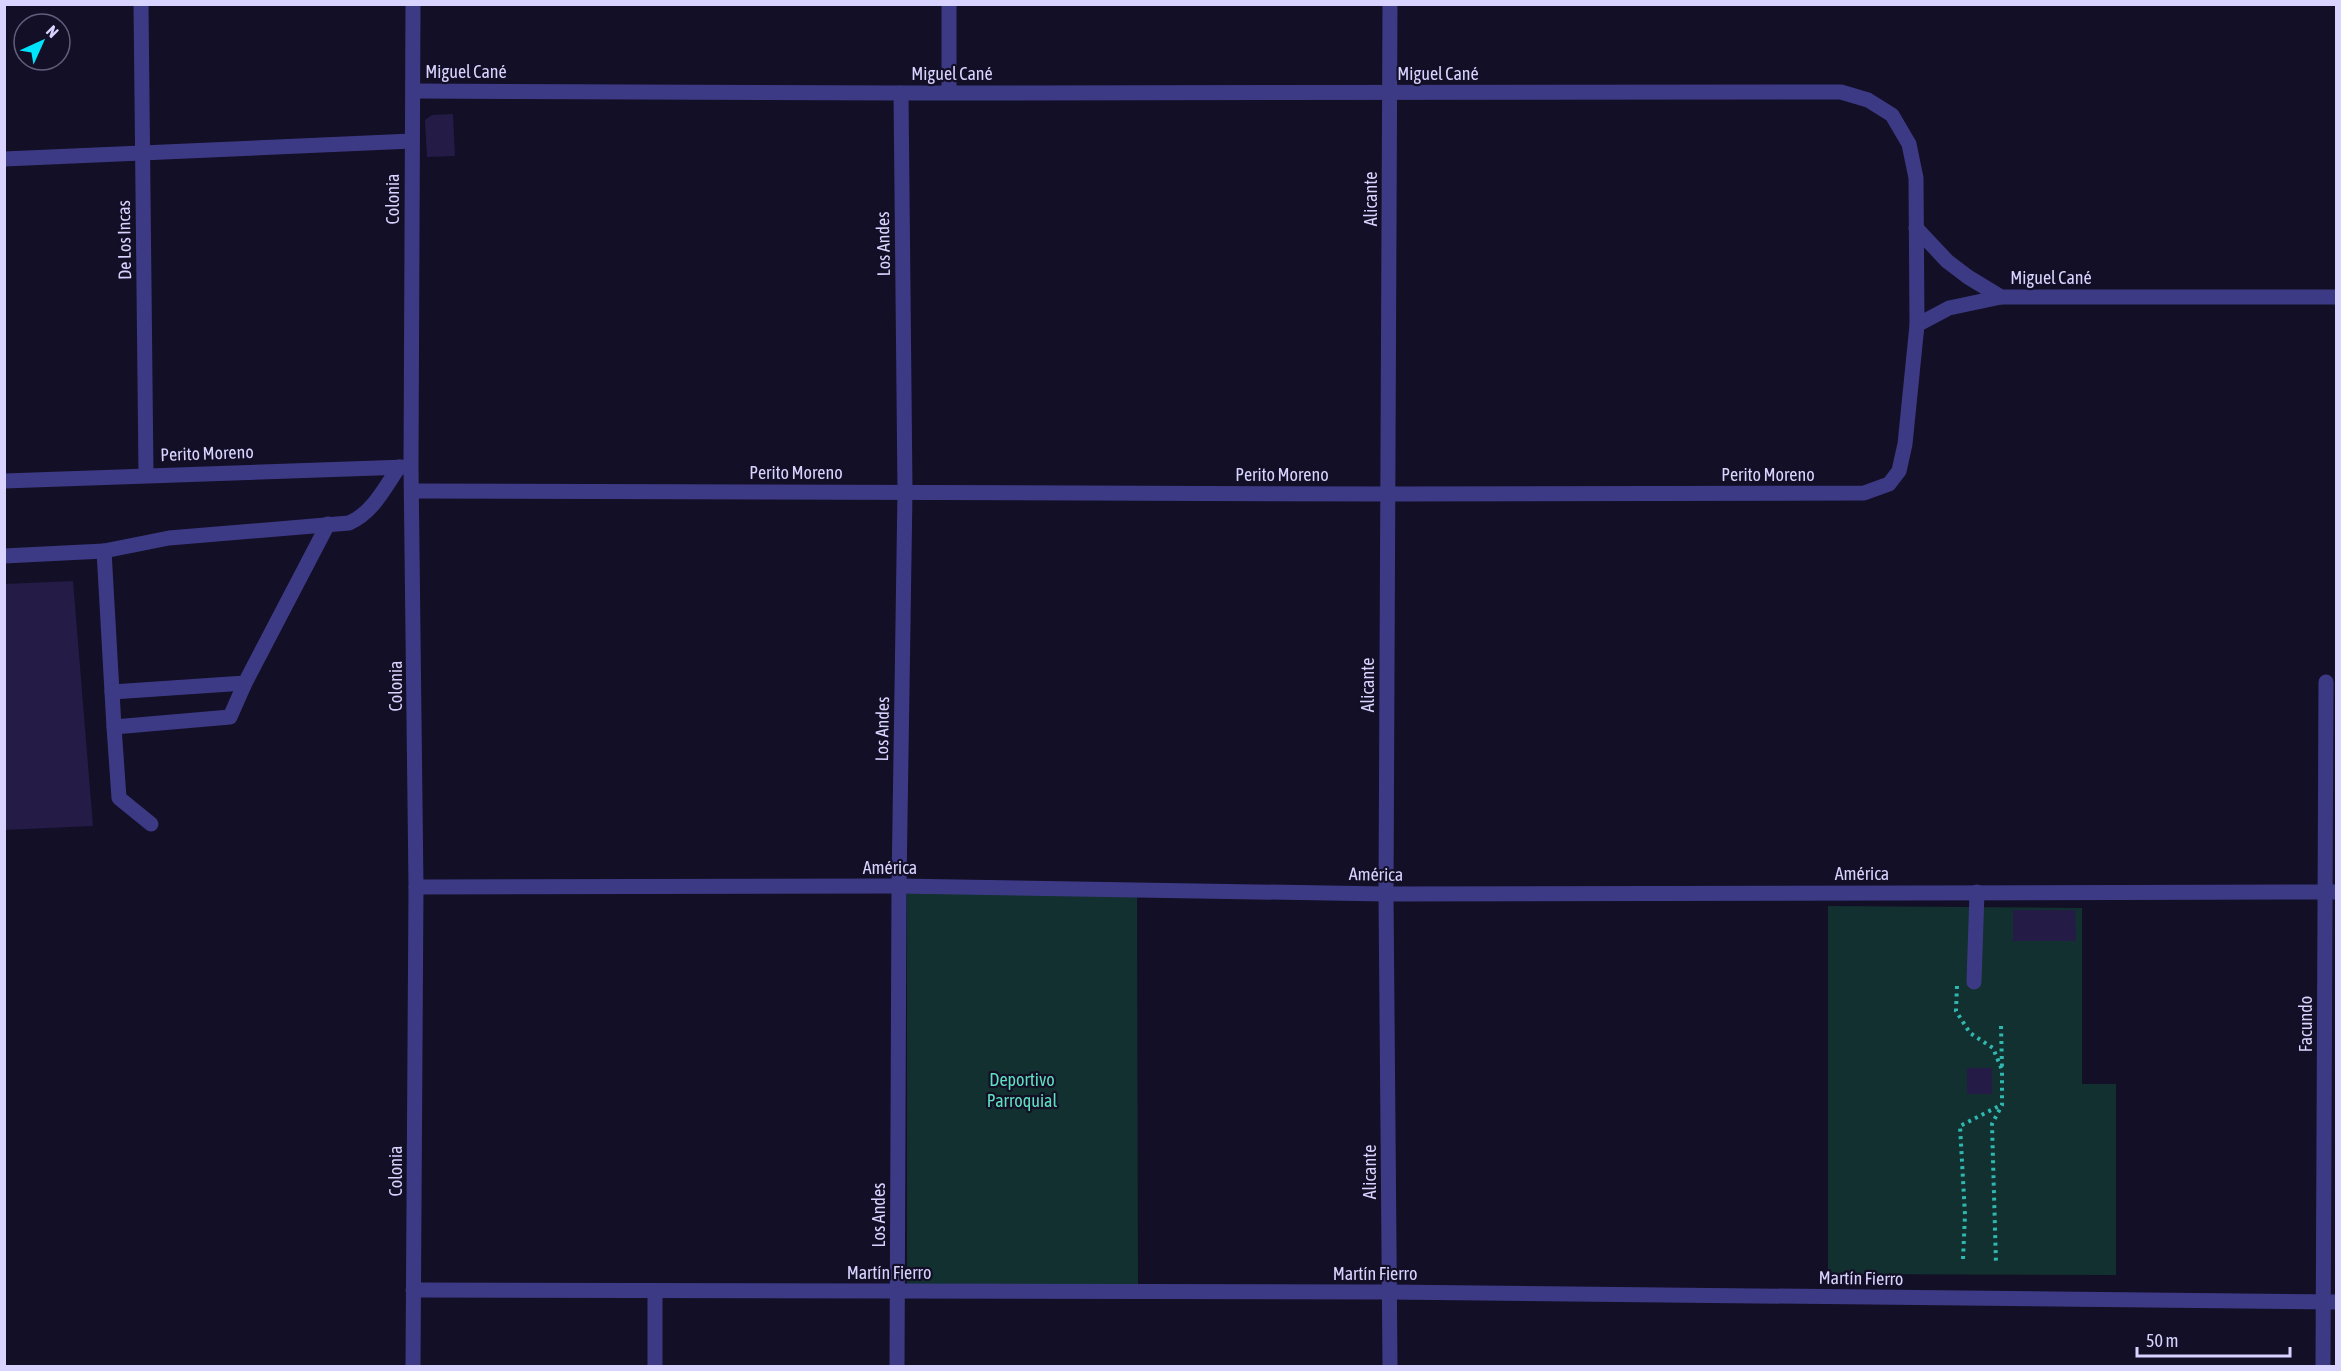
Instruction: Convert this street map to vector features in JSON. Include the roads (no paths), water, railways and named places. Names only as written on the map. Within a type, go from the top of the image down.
[{"type":"street","name":"De Los Incas","points":[[141,4],[146,475]]},
{"type":"street","name":"Colonia","points":[[413,4],[414,91],[405,467],[413,491],[416,887],[413,1366]]},
{"type":"street","points":[[949,4],[949,92]]},
{"type":"street","name":"Alicante","points":[[1390,4],[1386,894],[1390,1366]]},
{"type":"street","name":"Miguel Cané","points":[[414,91],[1841,92],[1868,100],[1892,115],[1909,144],[1916,178],[1916,228],[1947,261],[2001,297],[2337,297]]},
{"type":"street","name":"Los Andes","points":[[897,1366],[899,886],[905,491],[901,93]]},
{"type":"street","points":[[4,159],[412,141]]},
{"type":"street","name":"Perito Moreno","points":[[413,491],[1864,493],[1889,484],[1899,471],[1905,444],[1917,325],[1916,228]]},
{"type":"street","points":[[1917,325],[1949,308],[1971,301],[2001,297]]},
{"type":"street","points":[[4,556],[104,551],[169,538],[350,523],[373,505],[405,467]]},
{"type":"street","name":"Perito Moreno","points":[[4,480],[405,467]]},
{"type":"street","points":[[114,727],[230,717],[245,682],[328,524]]},
{"type":"street","points":[[104,551],[119,798],[151,824]]},
{"type":"street","points":[[112,692],[245,682]]},
{"type":"street","name":"Facundo","points":[[2323,1366],[2330,1303],[2331,892],[2326,682]]},
{"type":"street","name":"América","points":[[416,887],[899,886],[1386,894],[2331,892]]},
{"type":"street","points":[[1974,982],[1977,892]]},
{"type":"street","name":"Martín Fierro","points":[[414,1290],[1389,1293],[2330,1303]]},
{"type":"street","points":[[655,1291],[655,1366]]},
{"type":"park label","name":"Deportivo Parroquial","points":[[1022,1089]]}]
